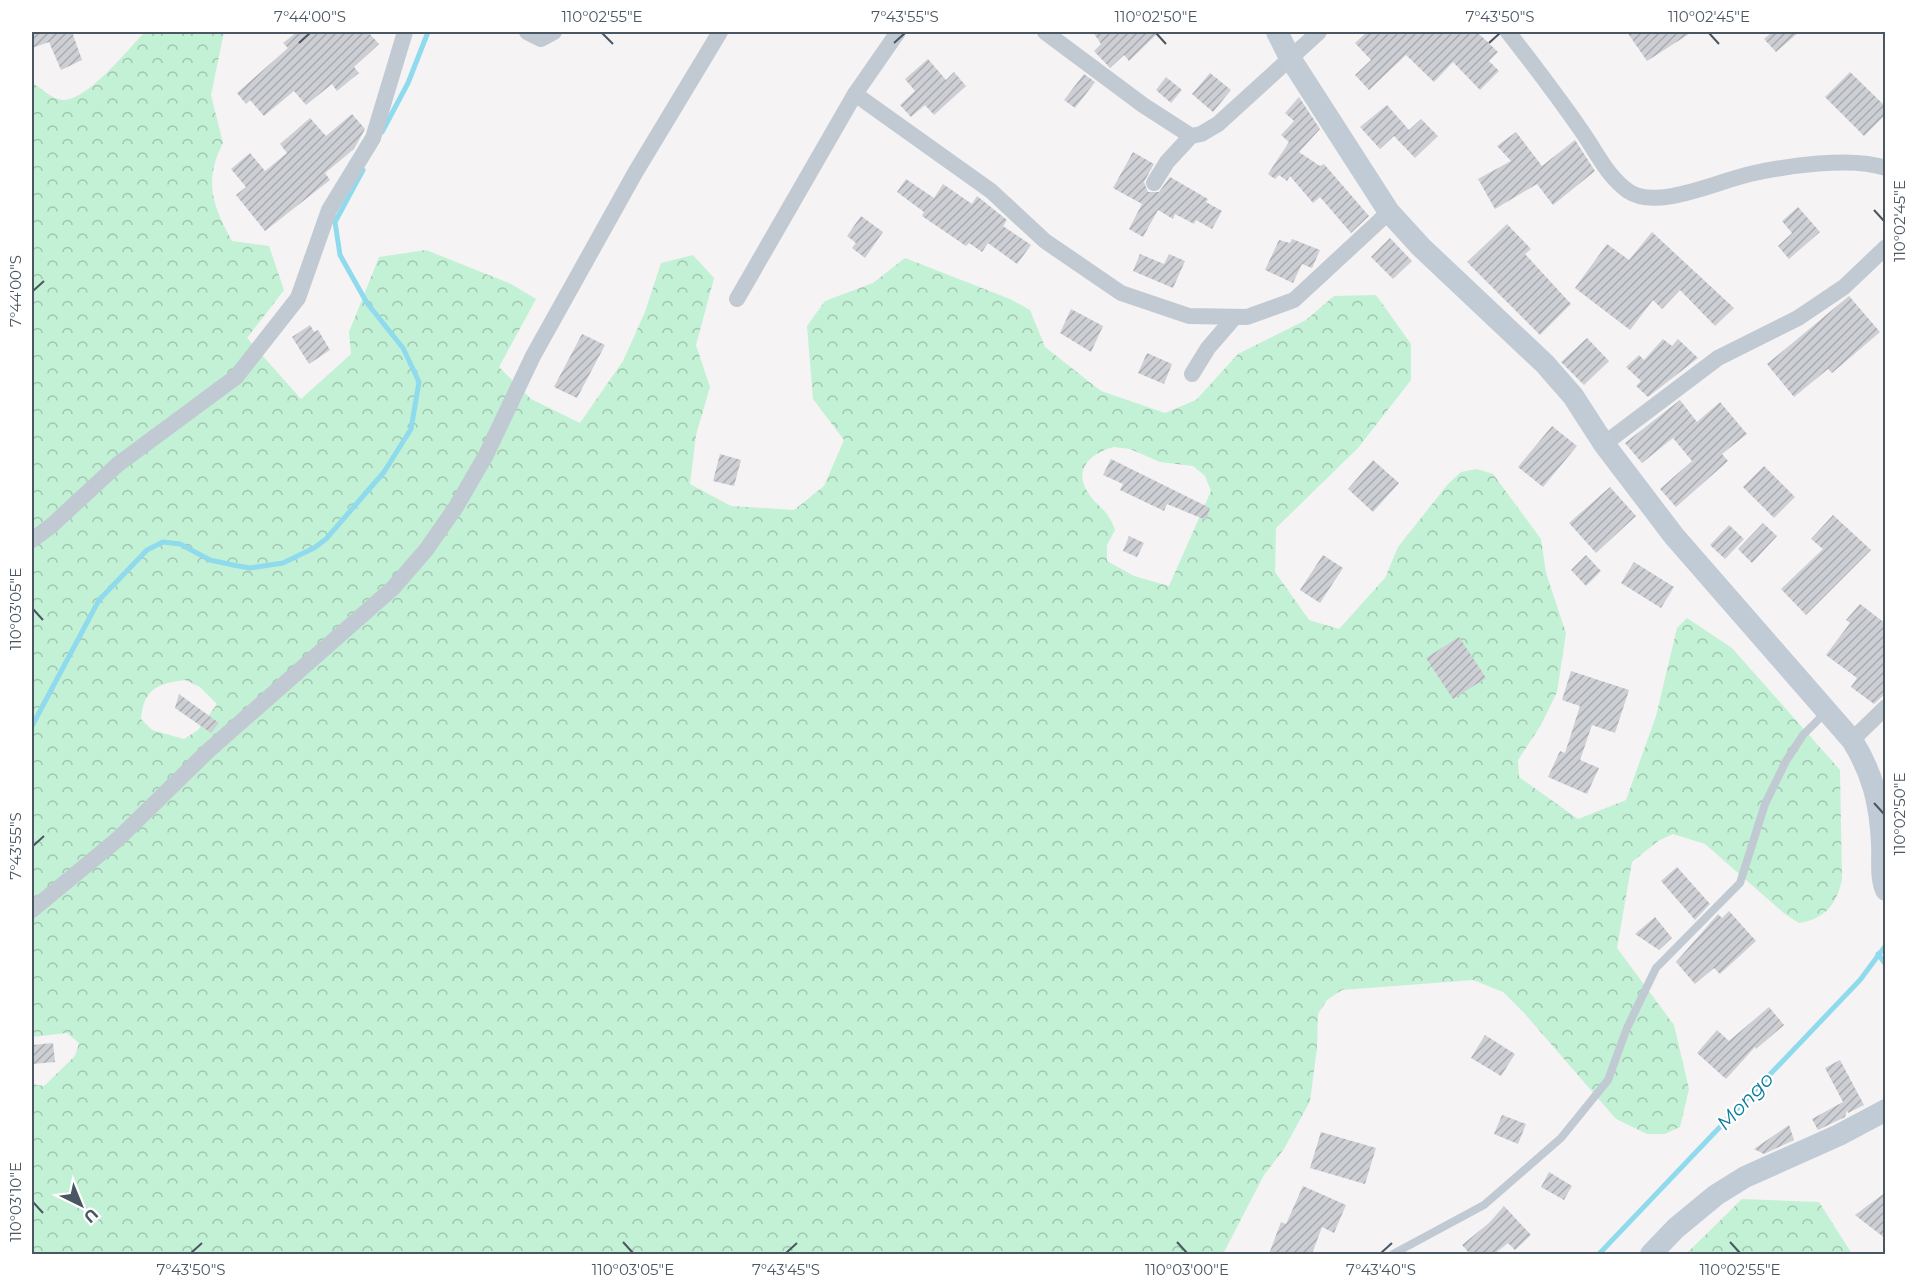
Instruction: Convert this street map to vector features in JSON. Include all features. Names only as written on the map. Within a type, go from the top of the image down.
[{"type":"street","points":[[32,540],[51,526],[117,465],[236,377],[298,298],[329,210],[373,138],[405,32]]},
{"type":"street","points":[[527,32],[541,39],[554,32]]},
{"type":"street","points":[[32,910],[118,839],[208,751],[393,588],[426,549],[456,507],[474,476],[538,346],[635,173],[720,32]]},
{"type":"street","points":[[737,299],[855,94],[898,32]]},
{"type":"street","points":[[1045,32],[1143,105],[1185,143]]},
{"type":"street","points":[[1277,32],[1290,58],[1389,212],[1421,247],[1545,364],[1573,396],[1604,444],[1674,536],[1852,740],[1867,765],[1874,783],[1880,819],[1884,887]]},
{"type":"street","points":[[1154,183],[1185,143],[1218,124],[1319,32]]},
{"type":"street","points":[[1508,32],[1583,132],[1613,177],[1637,196],[1649,199],[1684,193],[1752,174],[1810,166],[1854,164],[1886,168]]},
{"type":"street","points":[[855,94],[991,191],[1045,241],[1121,293],[1189,316],[1234,318],[1272,310],[1294,300],[1389,212]]},
{"type":"street","points":[[1604,444],[1718,358],[1798,318],[1844,287],[1886,247]]},
{"type":"street","points":[[1192,374],[1208,348],[1234,318]]},
{"type":"street","points":[[1852,740],[1886,707]]},
{"type":"street","points":[[1651,1254],[1676,1228],[1716,1195],[1745,1177],[1839,1136],[1886,1110]]},
{"type":"lane","points":[[1393,1254],[1484,1205],[1561,1138],[1608,1080],[1627,1028],[1656,968],[1740,882],[1765,804],[1786,761],[1803,735],[1827,711]]},
{"type":"green space","points":[[145,32],[224,32],[211,95],[223,143],[213,170],[213,194],[232,241],[269,246],[284,290],[247,338],[301,399],[351,354],[349,332],[379,257],[426,250],[511,284],[536,299],[499,367],[531,399],[580,423],[623,361],[645,312],[661,263],[693,255],[714,278],[696,345],[710,387],[696,435],[690,484],[731,506],[794,510],[824,486],[844,440],[813,399],[807,326],[825,301],[873,283],[905,258],[1010,299],[1030,310],[1045,347],[1101,391],[1165,413],[1196,400],[1238,354],[1306,320],[1334,296],[1376,295],[1411,344],[1411,380],[1358,448],[1276,528],[1275,572],[1309,620],[1339,629],[1385,578],[1398,547],[1448,484],[1461,472],[1477,469],[1493,474],[1541,539],[1546,573],[1566,633],[1557,692],[1541,725],[1518,760],[1519,777],[1578,819],[1626,800],[1656,716],[1677,628],[1687,618],[1732,648],[1840,770],[1842,880],[1833,904],[1816,918],[1799,923],[1785,914],[1705,844],[1673,834],[1658,841],[1632,862],[1617,948],[1674,1025],[1689,1089],[1680,1127],[1665,1134],[1647,1134],[1616,1119],[1525,1014],[1503,992],[1473,980],[1342,990],[1327,1000],[1318,1014],[1317,1048],[1310,1101],[1284,1149],[1264,1175],[1223,1254],[32,1254],[32,1084],[44,1086],[75,1056],[79,1043],[67,1033],[32,1037],[32,83],[55,98],[64,100],[74,97],[96,83]],"holes":[[[1114,447],[1130,449],[1160,462],[1193,466],[1205,476],[1211,491],[1169,586],[1134,576],[1107,561],[1107,545],[1115,530],[1109,517],[1087,491],[1082,475],[1087,462],[1106,449]],[[185,680],[200,687],[217,704],[198,730],[184,739],[152,730],[141,719],[145,701],[159,686]]]},
{"type":"green space","points":[[1742,1199],[1819,1202],[1852,1254],[1686,1254]]},
{"type":"building","points":[[32,32],[72,32],[82,60],[61,70],[49,42],[32,48]]},
{"type":"building","points":[[297,32],[368,32],[379,44],[354,67],[359,73],[337,91],[332,84],[306,105],[294,91],[264,116],[250,100],[246,104],[237,93],[288,48],[283,43]]},
{"type":"building","points":[[1093,32],[1159,32],[1129,61],[1124,55],[1110,68],[1094,51],[1101,44]]},
{"type":"building","points":[[1367,32],[1477,32],[1498,52],[1489,61],[1499,71],[1480,90],[1453,62],[1434,82],[1406,55],[1369,90],[1355,75],[1371,60],[1355,43]]},
{"type":"building","points":[[1627,32],[1692,32],[1647,61]]},
{"type":"building","points":[[1772,32],[1799,32],[1776,52],[1764,39]]},
{"type":"building","points":[[928,59],[946,80],[954,72],[966,86],[934,115],[925,105],[911,117],[900,105],[915,91],[905,79]]},
{"type":"building","points":[[1850,72],[1886,107],[1886,114],[1864,136],[1825,97]]},
{"type":"building","points":[[1210,73],[1231,90],[1213,112],[1192,94]]},
{"type":"building","points":[[1084,74],[1095,82],[1075,108],[1064,100]]},
{"type":"building","points":[[1166,77],[1182,90],[1171,103],[1156,90]]},
{"type":"building","points":[[1299,97],[1320,129],[1299,152],[1320,166],[1324,164],[1369,216],[1351,233],[1320,197],[1313,203],[1290,176],[1287,181],[1279,175],[1275,179],[1268,174],[1289,142],[1281,135],[1294,121],[1285,113]]},
{"type":"building","points":[[1387,105],[1409,130],[1421,119],[1438,136],[1415,158],[1394,136],[1380,149],[1360,127]]},
{"type":"building","points":[[352,114],[365,129],[354,149],[325,173],[330,180],[265,231],[236,195],[246,187],[231,169],[250,153],[265,171],[287,153],[280,144],[310,118],[326,136]]},
{"type":"building","points":[[1516,132],[1542,166],[1575,140],[1595,171],[1553,205],[1537,184],[1495,209],[1478,179],[1511,161],[1497,146]]},
{"type":"building","points":[[1133,152],[1154,164],[1144,182],[1148,192],[1159,192],[1170,177],[1208,199],[1206,202],[1222,211],[1212,229],[1196,220],[1194,224],[1175,214],[1173,219],[1158,210],[1143,237],[1129,229],[1142,204],[1113,188]]},
{"type":"building","points":[[906,179],[934,198],[943,184],[972,204],[977,196],[1007,220],[1003,226],[1031,245],[1017,264],[988,243],[982,252],[969,243],[966,246],[922,216],[924,212],[897,192]]},
{"type":"building","points":[[1798,207],[1820,232],[1789,259],[1778,246],[1792,233],[1782,221]]},
{"type":"building","points":[[861,216],[883,232],[865,258],[852,248],[856,243],[847,236]]},
{"type":"building","points":[[1507,224],[1531,249],[1525,254],[1571,304],[1540,335],[1467,262]]},
{"type":"building","points":[[1652,232],[1734,308],[1715,326],[1680,290],[1662,309],[1653,300],[1630,330],[1575,288],[1607,244],[1629,260]]},
{"type":"building","points":[[1390,238],[1412,261],[1393,279],[1371,257]]},
{"type":"building","points":[[1292,239],[1320,250],[1312,268],[1302,264],[1293,283],[1265,270],[1279,240],[1290,243]]},
{"type":"building","points":[[1140,254],[1164,264],[1169,254],[1185,261],[1173,288],[1133,271]]},
{"type":"building","points":[[1849,296],[1880,332],[1832,373],[1828,369],[1794,397],[1767,364]]},
{"type":"building","points":[[1071,309],[1103,326],[1091,352],[1060,333]]},
{"type":"building","points":[[310,325],[314,332],[318,330],[330,350],[309,364],[292,337]]},
{"type":"building","points":[[582,334],[605,345],[577,398],[554,387]]},
{"type":"building","points":[[1587,338],[1609,361],[1584,385],[1561,362]]},
{"type":"building","points":[[1663,339],[1672,346],[1678,339],[1698,358],[1648,397],[1636,386],[1641,381],[1626,367],[1639,355],[1644,360]]},
{"type":"building","points":[[1147,353],[1172,364],[1164,384],[1138,373]]},
{"type":"building","points":[[1680,400],[1697,422],[1720,402],[1747,434],[1722,454],[1728,461],[1676,507],[1660,489],[1692,461],[1673,438],[1642,463],[1625,443]]},
{"type":"building","points":[[1552,426],[1577,446],[1543,487],[1518,467]]},
{"type":"building","points":[[720,454],[741,460],[734,486],[713,481]]},
{"type":"building","points":[[1111,459],[1210,508],[1206,520],[1167,504],[1164,511],[1120,490],[1123,484],[1103,475]]},
{"type":"building","points":[[1373,460],[1399,483],[1373,512],[1348,489]]},
{"type":"building","points":[[1764,466],[1795,497],[1774,518],[1743,487]]},
{"type":"building","points":[[1610,487],[1636,516],[1596,553],[1569,523]]},
{"type":"building","points":[[1833,515],[1871,550],[1806,615],[1781,589],[1823,549],[1811,539]]},
{"type":"building","points":[[1763,523],[1777,536],[1752,563],[1738,549]]},
{"type":"building","points":[[1729,525],[1744,539],[1725,559],[1710,545]]},
{"type":"building","points":[[1129,536],[1144,543],[1137,557],[1123,551]]},
{"type":"building","points":[[1323,555],[1343,568],[1320,603],[1300,590]]},
{"type":"building","points":[[1586,555],[1601,571],[1586,586],[1571,570]]},
{"type":"building","points":[[1634,562],[1674,587],[1661,608],[1621,583]]},
{"type":"building","points":[[1860,604],[1886,624],[1886,693],[1874,704],[1851,687],[1857,678],[1826,655],[1850,623],[1846,620]]},
{"type":"building","points":[[1459,637],[1486,678],[1453,699],[1426,658]]},
{"type":"building","points":[[1571,671],[1629,690],[1615,733],[1592,725],[1580,760],[1599,768],[1587,794],[1548,777],[1560,751],[1565,753],[1580,706],[1562,700]]},
{"type":"building","points":[[179,694],[219,723],[211,733],[175,708]]},
{"type":"building","points":[[1677,867],[1710,904],[1695,920],[1661,881]]},
{"type":"building","points":[[1729,911],[1756,941],[1720,974],[1714,968],[1695,984],[1676,962],[1718,914],[1722,918]]},
{"type":"building","points":[[1655,917],[1672,938],[1659,950],[1635,934]]},
{"type":"building","points":[[1769,1007],[1784,1025],[1756,1049],[1755,1047],[1726,1079],[1697,1053],[1717,1030],[1729,1041]]},
{"type":"building","points":[[1485,1035],[1515,1054],[1501,1076],[1471,1058]]},
{"type":"building","points":[[53,1043],[55,1062],[32,1064],[32,1045]]},
{"type":"building","points":[[1840,1060],[1864,1105],[1848,1113],[1847,1110],[1845,1117],[1818,1130],[1812,1119],[1843,1102],[1825,1068]]},
{"type":"building","points":[[1502,1115],[1526,1124],[1518,1144],[1494,1134]]},
{"type":"building","points":[[1789,1125],[1794,1140],[1764,1154],[1754,1149]]},
{"type":"building","points":[[1321,1132],[1376,1148],[1365,1184],[1310,1168]]},
{"type":"building","points":[[1549,1172],[1572,1186],[1564,1200],[1541,1187]]},
{"type":"building","points":[[1303,1186],[1346,1205],[1334,1233],[1322,1227],[1312,1254],[1269,1254],[1281,1222],[1286,1224]]},
{"type":"building","points":[[1886,1192],[1886,1239],[1855,1215]]},
{"type":"building","points":[[1504,1206],[1531,1235],[1515,1250],[1508,1243],[1494,1254],[1470,1254],[1462,1245],[1489,1223]]},
{"type":"waterway","points":[[382,132],[408,83],[428,32]]},
{"type":"waterway","points":[[32,726],[99,600],[147,550],[163,542],[180,544],[210,560],[250,568],[283,563],[314,548],[326,539],[384,472],[411,429],[419,382],[403,348],[367,303],[340,255],[335,222],[363,170]]},
{"type":"waterway","name":"Mongo","points":[[1599,1254],[1860,980],[1886,945]]},
{"type":"waterway","points":[[1878,954],[1886,965]]}]
